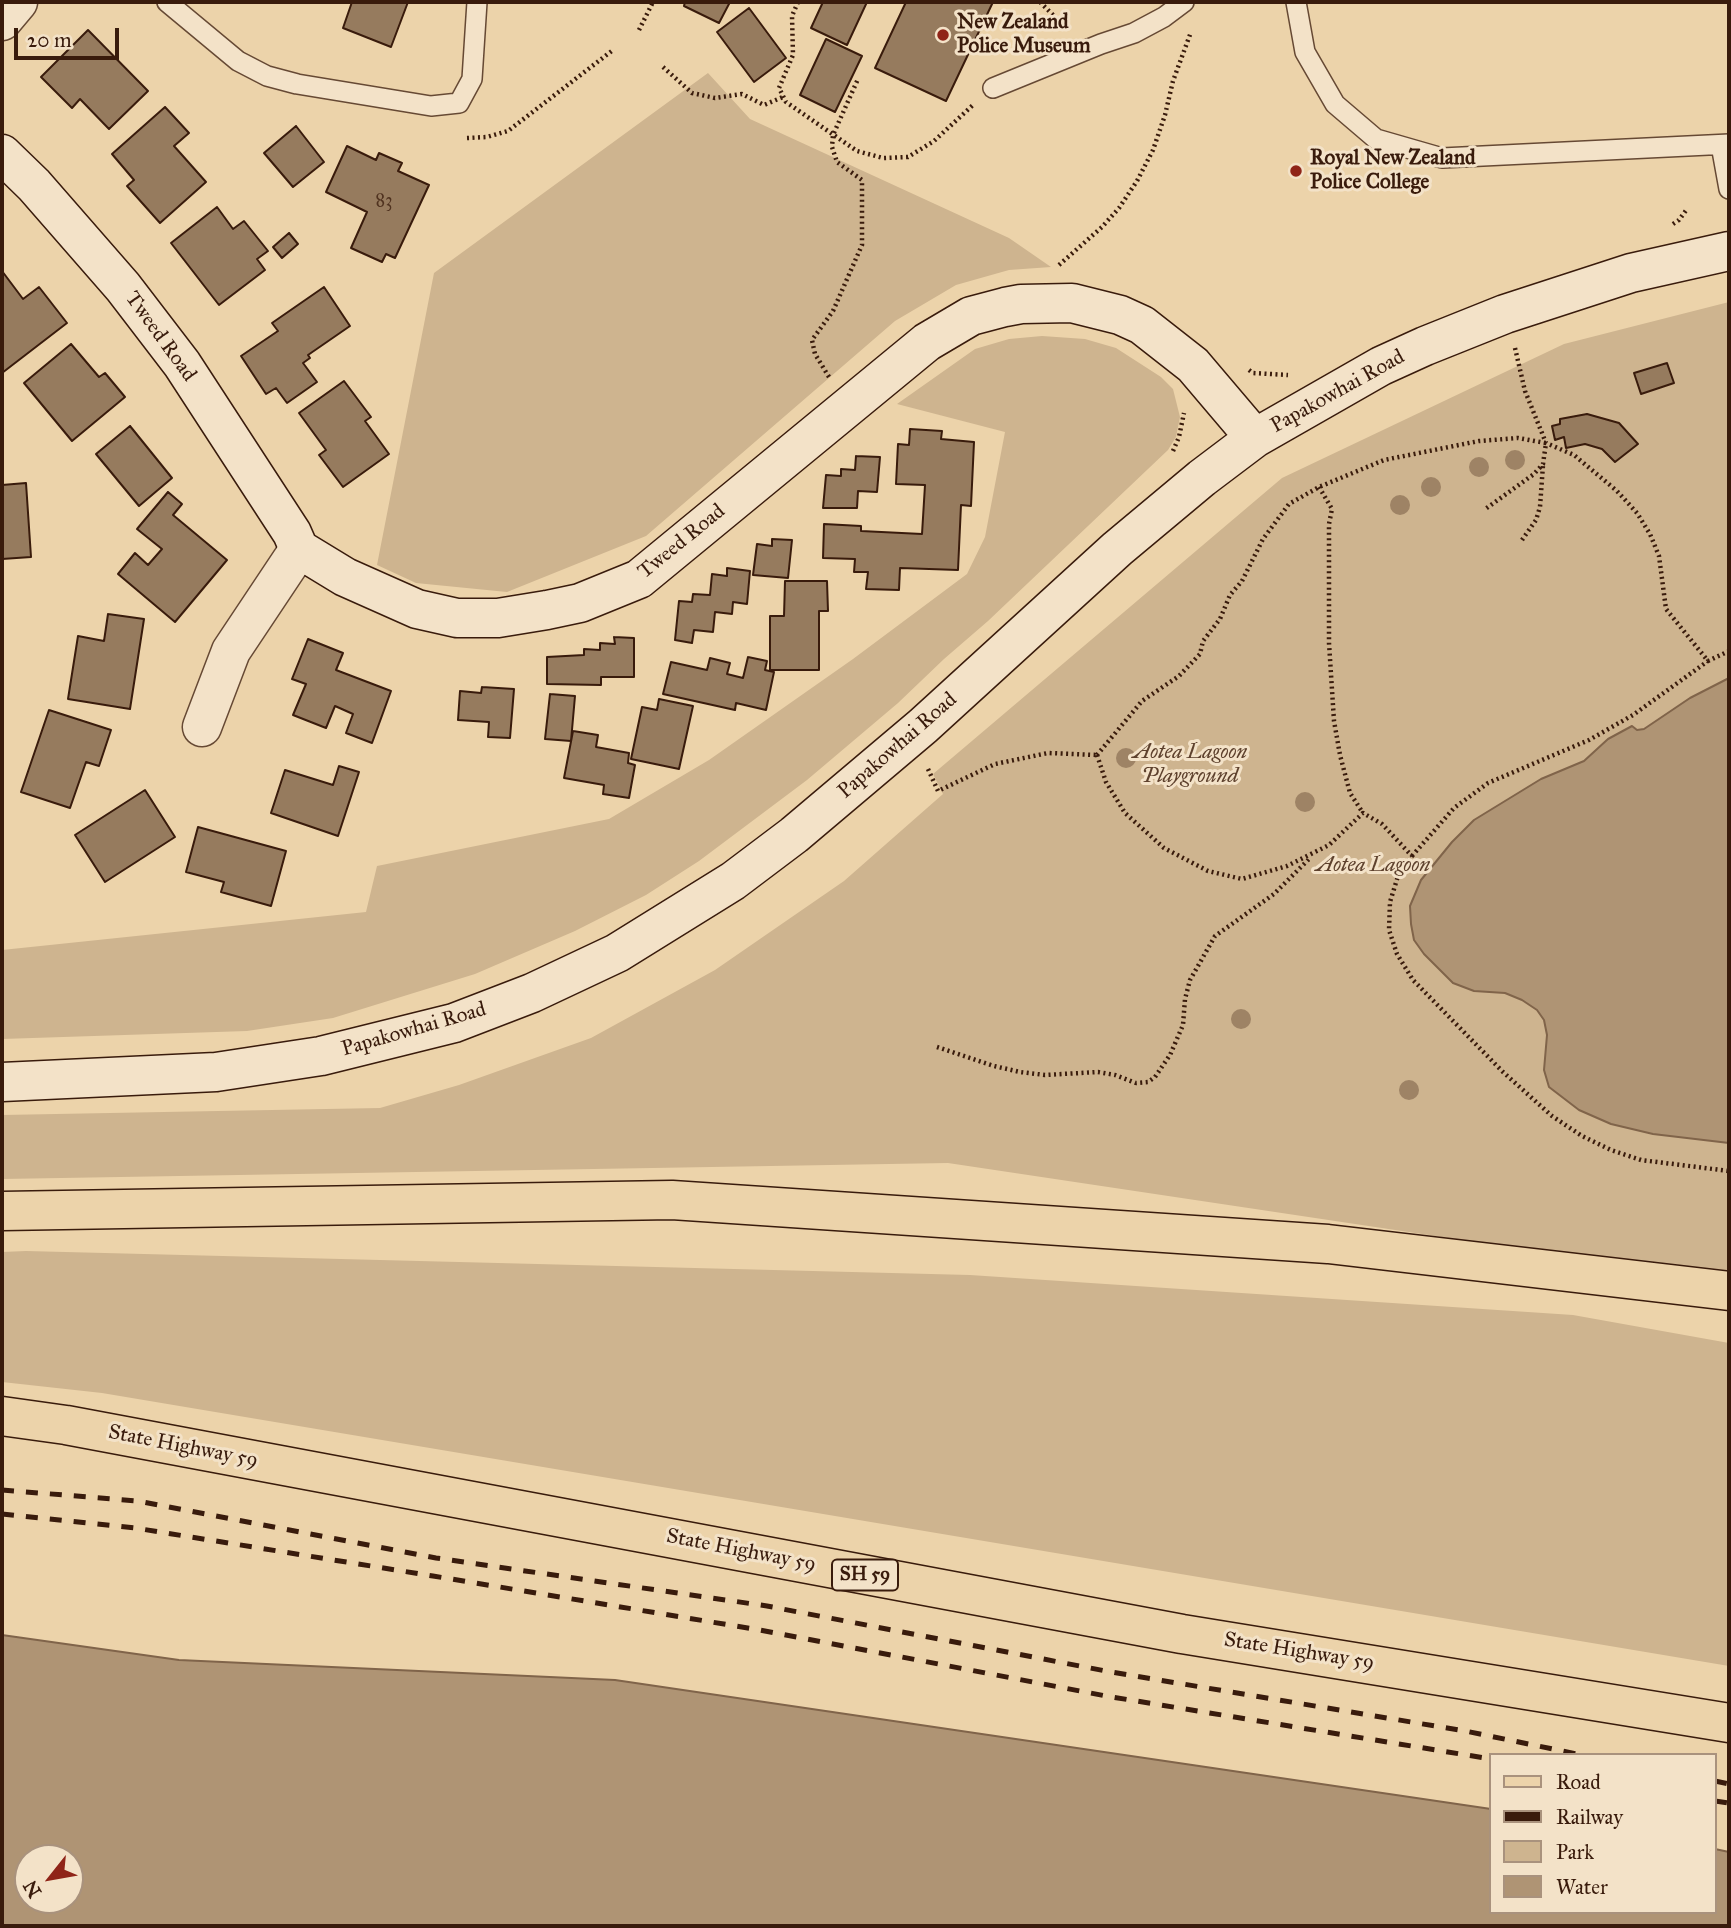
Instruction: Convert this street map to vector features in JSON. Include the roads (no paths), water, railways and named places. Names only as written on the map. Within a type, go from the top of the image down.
[{"type":"main road","points":[[2,1211],[672,1200],[1328,1244],[1729,1291]]},
{"type":"main road","name":"State Highway 59","points":[[2,1416],[80,1427],[1181,1634],[1729,1723]]},
{"type":"street","points":[[2,21],[18,2]]},
{"type":"street","name":"Tweed Road","points":[[2,154],[34,185],[123,287],[182,364],[292,533],[299,549],[345,577],[381,593],[418,609],[457,618],[498,618],[580,603],[639,579],[927,342],[971,316],[1021,304],[1072,303],[1120,315],[1142,325],[1193,365],[1255,438]]},
{"type":"street","name":"Papakowhai Road","points":[[2,1082],[216,1072],[321,1056],[454,1023],[532,993],[617,953],[733,881],[794,835],[923,726],[1117,549],[1255,438],[1381,366],[1471,328],[1632,273],[1729,251]]},
{"type":"street","points":[[202,727],[230,651],[299,549]]},
{"type":"lane","points":[[167,2],[238,61],[267,76],[298,84],[431,106],[459,103],[472,79],[477,2]]},
{"type":"lane","points":[[993,88],[1134,33],[1184,2]]},
{"type":"lane","points":[[1296,2],[1305,51],[1335,104],[1376,138],[1442,158],[1725,144],[1729,189]]},
{"type":"water","name":"Aotea Lagoon","points":[[1729,678],[1729,1143],[1653,1134],[1611,1124],[1579,1110],[1549,1087],[1544,1070],[1547,1035],[1544,1020],[1537,1010],[1505,993],[1474,991],[1453,983],[1414,940],[1410,906],[1421,880],[1474,820],[1541,779],[1584,761],[1608,739],[1632,726],[1637,730],[1644,729],[1690,698]]},
{"type":"water","points":[[2,1635],[179,1660],[615,1680],[1490,1809],[1490,1914],[1717,1914],[1717,1849],[1729,1852],[1729,1926],[2,1926]]},
{"type":"railway","points":[[2,1490],[138,1501],[436,1558],[767,1606],[1111,1672],[1465,1731],[1572,1753]]},
{"type":"railway","points":[[2,1514],[135,1528],[433,1576],[760,1630],[1106,1696],[1490,1759]]},
{"type":"railway","points":[[1717,1781],[1729,1784]]},
{"type":"railway","points":[[1717,1801],[1729,1803]]},
{"type":"place","name":"New Zealand Police Museum","points":[[943,35]]},
{"type":"place","name":"Royal New Zealand Police College","points":[[1296,171]]},
{"type":"park label","name":"Aotea Lagoon Playground","points":[[1190,765]]}]
